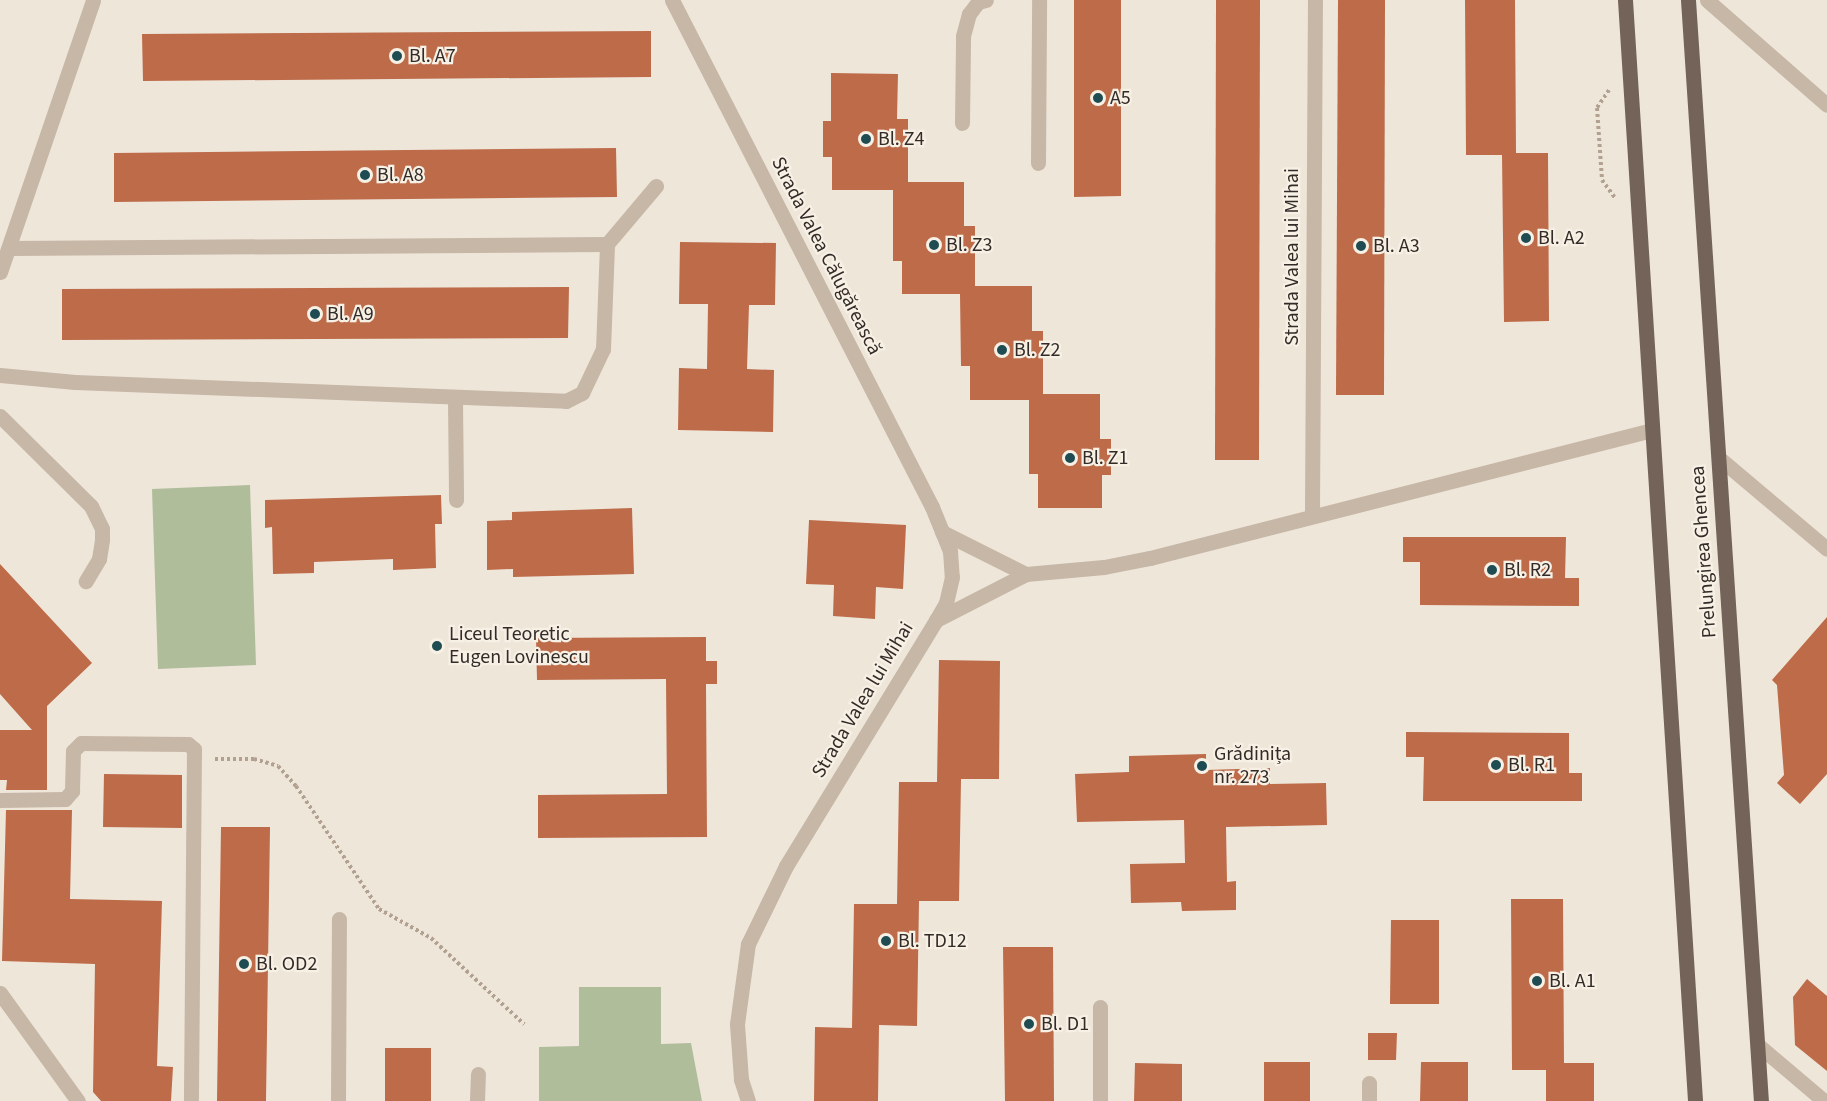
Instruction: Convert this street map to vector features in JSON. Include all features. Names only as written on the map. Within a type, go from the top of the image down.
[{"type":"main road","points":[[1625,0],[1695,1101]]},
{"type":"main road","name":"Prelungirea Ghencea","points":[[1688,0],[1761,1101]]},
{"type":"street","points":[[0,272],[93,0]]},
{"type":"street","name":"Strada Valea Călugărească","points":[[672,0],[942,532],[950,551],[952,577],[946,603],[936,620]]},
{"type":"street","points":[[962,123],[963,36],[969,14],[978,2],[986,0]]},
{"type":"street","points":[[1038,163],[1039,0]]},
{"type":"street","name":"Strada Valea lui Mihai","points":[[1312,514],[1315,0]]},
{"type":"street","points":[[1707,0],[1827,105]]},
{"type":"street","points":[[0,375],[75,382],[548,403],[582,393],[603,349],[607,244],[656,186]]},
{"type":"street","points":[[9,248],[607,244]]},
{"type":"street","points":[[455,399],[456,500]]},
{"type":"street","points":[[0,416],[91,506],[102,529],[102,540],[99,559],[86,581]]},
{"type":"street","name":"Strada Valea lui Mihai","points":[[748,1101],[741,1079],[737,1024],[748,944],[786,866],[936,620],[1026,574],[1070,572],[1150,558],[1312,514],[1652,430]]},
{"type":"street","points":[[1719,458],[1827,549]]},
{"type":"street","points":[[942,532],[1026,574]]},
{"type":"street","points":[[0,800],[65,799],[72,791],[73,751],[81,743],[188,744],[194,749],[191,1101]]},
{"type":"street","points":[[338,1101],[339,919]]},
{"type":"street","points":[[0,993],[78,1101]]},
{"type":"street","points":[[1100,1007],[1100,1101]]},
{"type":"street","points":[[1758,1045],[1824,1101]]},
{"type":"street","points":[[477,1101],[478,1074]]},
{"type":"street","points":[[1369,1083],[1369,1101]]},
{"type":"path","points":[[195,759],[254,759],[278,766],[296,786],[379,909],[431,938],[524,1024]]},
{"type":"green space","points":[[250,485],[256,665],[158,669],[152,489]]},
{"type":"green space","points":[[579,987],[661,987],[661,1044],[691,1043],[702,1101],[539,1101],[539,1047],[579,1046]]},
{"type":"building","name":"A5","points":[[1074,0],[1121,0],[1121,196],[1074,197]]},
{"type":"building","points":[[1216,0],[1260,0],[1259,460],[1215,460]]},
{"type":"building","name":"Bl. A3","points":[[1338,0],[1385,0],[1384,395],[1336,395]]},
{"type":"building","name":"Bl. A2","points":[[1465,0],[1515,0],[1516,153],[1548,153],[1549,321],[1504,322],[1502,155],[1466,155]]},
{"type":"building","name":"Bl. A7","points":[[651,31],[651,77],[143,81],[142,34]]},
{"type":"building","points":[[831,73],[898,74],[897,119],[908,119],[908,182],[964,182],[964,226],[975,226],[975,286],[1032,286],[1032,331],[1043,331],[1043,394],[1100,394],[1100,439],[1111,439],[1111,475],[1102,475],[1102,508],[1038,508],[1038,474],[1029,474],[1029,400],[970,400],[970,366],[961,366],[960,294],[902,294],[902,261],[893,261],[893,190],[832,190],[832,157],[823,157],[823,121],[831,121]]},
{"type":"building","name":"Bl. A8","points":[[616,148],[617,197],[114,202],[114,153]]},
{"type":"building","points":[[680,242],[776,243],[775,305],[749,305],[747,369],[774,370],[773,432],[678,430],[679,368],[707,369],[708,304],[679,304]]},
{"type":"building","name":"Bl. A9","points":[[569,287],[568,338],[62,340],[62,289]]},
{"type":"building","points":[[441,495],[442,524],[435,524],[436,568],[393,570],[393,559],[314,562],[314,573],[273,574],[272,527],[265,528],[265,500]]},
{"type":"building","points":[[632,508],[634,574],[513,577],[513,569],[487,570],[487,521],[512,520],[512,512]]},
{"type":"building","points":[[809,520],[906,525],[903,589],[876,587],[875,619],[833,616],[834,585],[806,584]]},
{"type":"building","name":"Bl. R2","points":[[1403,537],[1566,537],[1565,578],[1579,578],[1579,606],[1420,605],[1420,562],[1403,562]]},
{"type":"building","points":[[0,564],[92,663],[47,706],[47,790],[6,790],[7,780],[0,780],[0,730],[32,730],[0,694]]},
{"type":"building","points":[[1827,617],[1827,774],[1800,804],[1777,783],[1784,775],[1777,685],[1772,680]]},
{"type":"building","points":[[706,637],[706,661],[717,661],[717,684],[706,684],[707,837],[538,838],[538,795],[667,794],[666,679],[537,680],[536,638]]},
{"type":"building","points":[[939,660],[1000,661],[999,779],[961,779],[959,901],[919,901],[917,1026],[879,1025],[878,1101],[814,1101],[815,1027],[852,1028],[854,904],[897,904],[899,782],[937,782]]},
{"type":"building","name":"Bl. R1","points":[[1406,732],[1569,733],[1569,773],[1582,773],[1582,801],[1423,801],[1424,757],[1406,757]]},
{"type":"building","points":[[1206,754],[1206,770],[1270,768],[1270,784],[1326,783],[1327,825],[1226,827],[1227,882],[1236,881],[1236,910],[1182,911],[1181,902],[1131,903],[1130,864],[1185,863],[1184,820],[1077,822],[1075,774],[1129,772],[1129,756]]},
{"type":"building","points":[[104,774],[182,775],[182,828],[103,827]]},
{"type":"building","points":[[6,810],[72,810],[70,899],[162,901],[157,1066],[173,1067],[171,1101],[101,1101],[93,1092],[95,964],[2,961]]},
{"type":"building","name":"Bl. OD2","points":[[221,827],[270,827],[266,1101],[217,1101]]},
{"type":"building","name":"Bl. A1","points":[[1511,899],[1563,899],[1564,1063],[1594,1063],[1594,1101],[1546,1101],[1546,1070],[1512,1070]]},
{"type":"building","points":[[1391,920],[1439,920],[1439,1004],[1390,1004]]},
{"type":"building","name":"Bl. D1","points":[[1003,947],[1053,947],[1054,1101],[1005,1101]]},
{"type":"building","points":[[1807,979],[1827,996],[1827,1071],[1795,1045],[1793,997]]},
{"type":"building","points":[[1368,1033],[1397,1033],[1396,1060],[1368,1060]]},
{"type":"building","points":[[385,1048],[431,1048],[431,1101],[385,1101]]},
{"type":"building","points":[[1264,1062],[1310,1062],[1310,1101],[1264,1101]]},
{"type":"building","points":[[1421,1062],[1468,1062],[1468,1101],[1420,1101]]},
{"type":"building","points":[[1135,1063],[1182,1064],[1182,1101],[1134,1101]]},
{"type":"place","name":"Bl. A7","points":[[397,56]]},
{"type":"place","name":"A5","points":[[1098,98]]},
{"type":"place","name":"Bl. Z4","points":[[866,139]]},
{"type":"place","name":"Bl. A8","points":[[365,175]]},
{"type":"place","name":"Bl. A2","points":[[1526,238]]},
{"type":"place","name":"Bl. Z3","points":[[934,245]]},
{"type":"place","name":"Bl. A3","points":[[1361,246]]},
{"type":"place","name":"Bl. A9","points":[[315,314]]},
{"type":"place","name":"Bl. Z2","points":[[1002,350]]},
{"type":"place","name":"Bl. Z1","points":[[1070,458]]},
{"type":"place","name":"Bl. R2","points":[[1492,570]]},
{"type":"place","name":"Liceul Teoretic Eugen Lovinescu","points":[[437,646]]},
{"type":"place","name":"Bl. R1","points":[[1496,765]]},
{"type":"place","name":"Grădinița nr. 273","points":[[1202,766]]},
{"type":"place","name":"Bl. TD12","points":[[886,941]]},
{"type":"place","name":"Bl. OD2","points":[[244,964]]},
{"type":"place","name":"Bl. A1","points":[[1537,981]]},
{"type":"place","name":"Bl. D1","points":[[1029,1024]]}]
